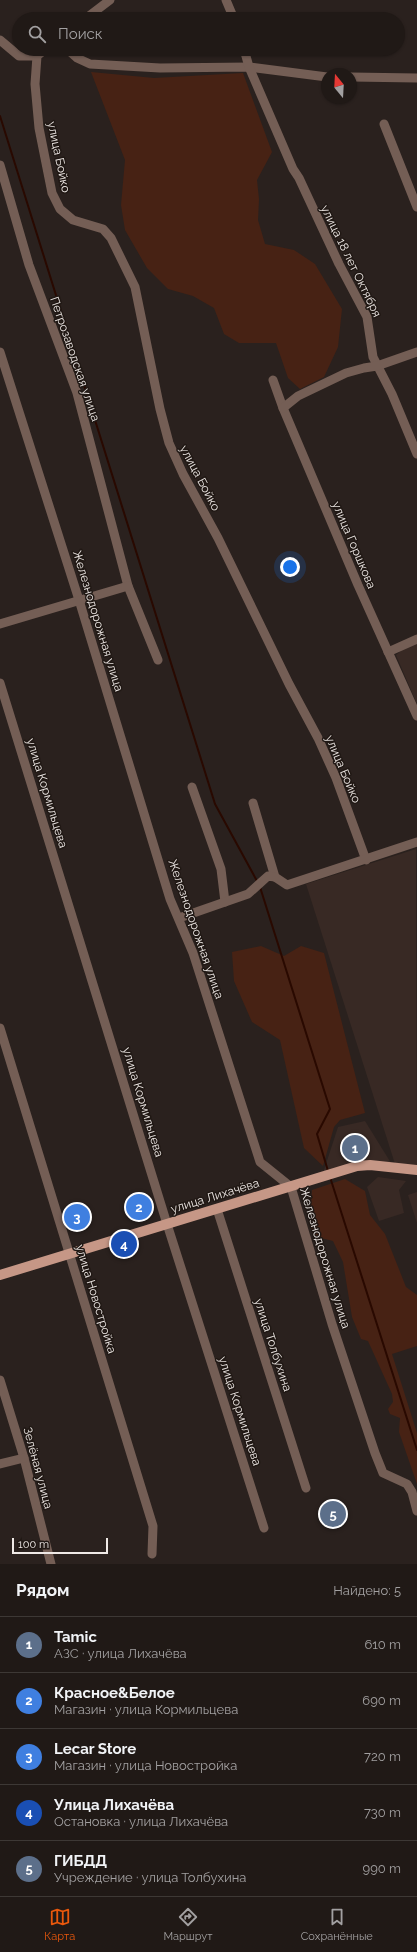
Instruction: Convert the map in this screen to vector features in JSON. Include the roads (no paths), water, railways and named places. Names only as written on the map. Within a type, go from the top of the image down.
[{"type":"main road","name":"улица Лихачёва","points":[[0,1275],[70,1255],[357,1166],[370,1165],[417,1170]]},
{"type":"street","points":[[94,12],[110,0]]},
{"type":"street","points":[[226,0],[231,12]]},
{"type":"street","points":[[0,40],[12,51]]},
{"type":"street","points":[[18,56],[37,56]]},
{"type":"street","name":"улица Бойко","points":[[37,56],[35,84],[39,128],[52,193],[60,209],[73,220],[103,229],[111,238],[135,287],[160,409],[169,443],[183,474],[218,538],[289,684],[318,738],[336,778],[366,860]]},
{"type":"street","points":[[75,56],[90,64],[160,68],[249,67],[321,76]]},
{"type":"street","name":"улица 18 лет Октября","points":[[246,56],[249,67],[293,169],[299,178],[349,285],[368,318],[373,357],[392,394],[417,454]]},
{"type":"street","points":[[357,77],[417,78]]},
{"type":"street","points":[[384,124],[417,207]]},
{"type":"street","name":"Петрозаводская улица","points":[[0,165],[29,265],[77,394],[128,586],[158,660]]},
{"type":"street","name":"Железнодорожная улица","points":[[0,352],[79,600],[168,893],[193,953],[260,1162],[292,1187],[332,1324],[375,1453],[383,1473],[407,1484],[412,1492],[417,1512]]},
{"type":"street","points":[[283,408],[298,396],[346,374],[364,368],[377,366],[417,352]]},
{"type":"street","name":"улица Горшкова","points":[[273,380],[283,408],[417,716]]},
{"type":"street","points":[[0,624],[128,586]]},
{"type":"street","points":[[388,652],[417,639]]},
{"type":"street","name":"улица Кормильцева","points":[[0,683],[167,1224],[264,1528]]},
{"type":"street","points":[[192,787],[221,869],[225,902]]},
{"type":"street","points":[[253,803],[275,877]]},
{"type":"street","points":[[179,918],[248,894],[268,876],[275,877],[287,885],[417,842]]},
{"type":"street","name":"улица Новостройка","points":[[0,1028],[153,1526],[152,1554]]},
{"type":"street","name":"улица Толбухина","points":[[217,1209],[306,1488]]},
{"type":"street","name":"Зелёная улица","points":[[0,1380],[24,1458],[51,1564]]},
{"type":"street","points":[[0,1464],[24,1458]]},
{"type":"waterway","points":[[0,116],[215,804],[257,881]]},
{"type":"waterway","points":[[260,887],[330,1109],[317,1134],[328,1171]]},
{"type":"waterway","points":[[330,1177],[417,1450]]},
{"type":"place","name":"Tamic","points":[[355,1148]]},
{"type":"place","name":"Красное&Белое","points":[[139,1207]]},
{"type":"place","name":"Lecar Store","points":[[77,1217]]},
{"type":"place","name":"Улица Лихачёва","points":[[124,1244]]},
{"type":"place","name":"ГИБДД","points":[[333,1514]]}]
